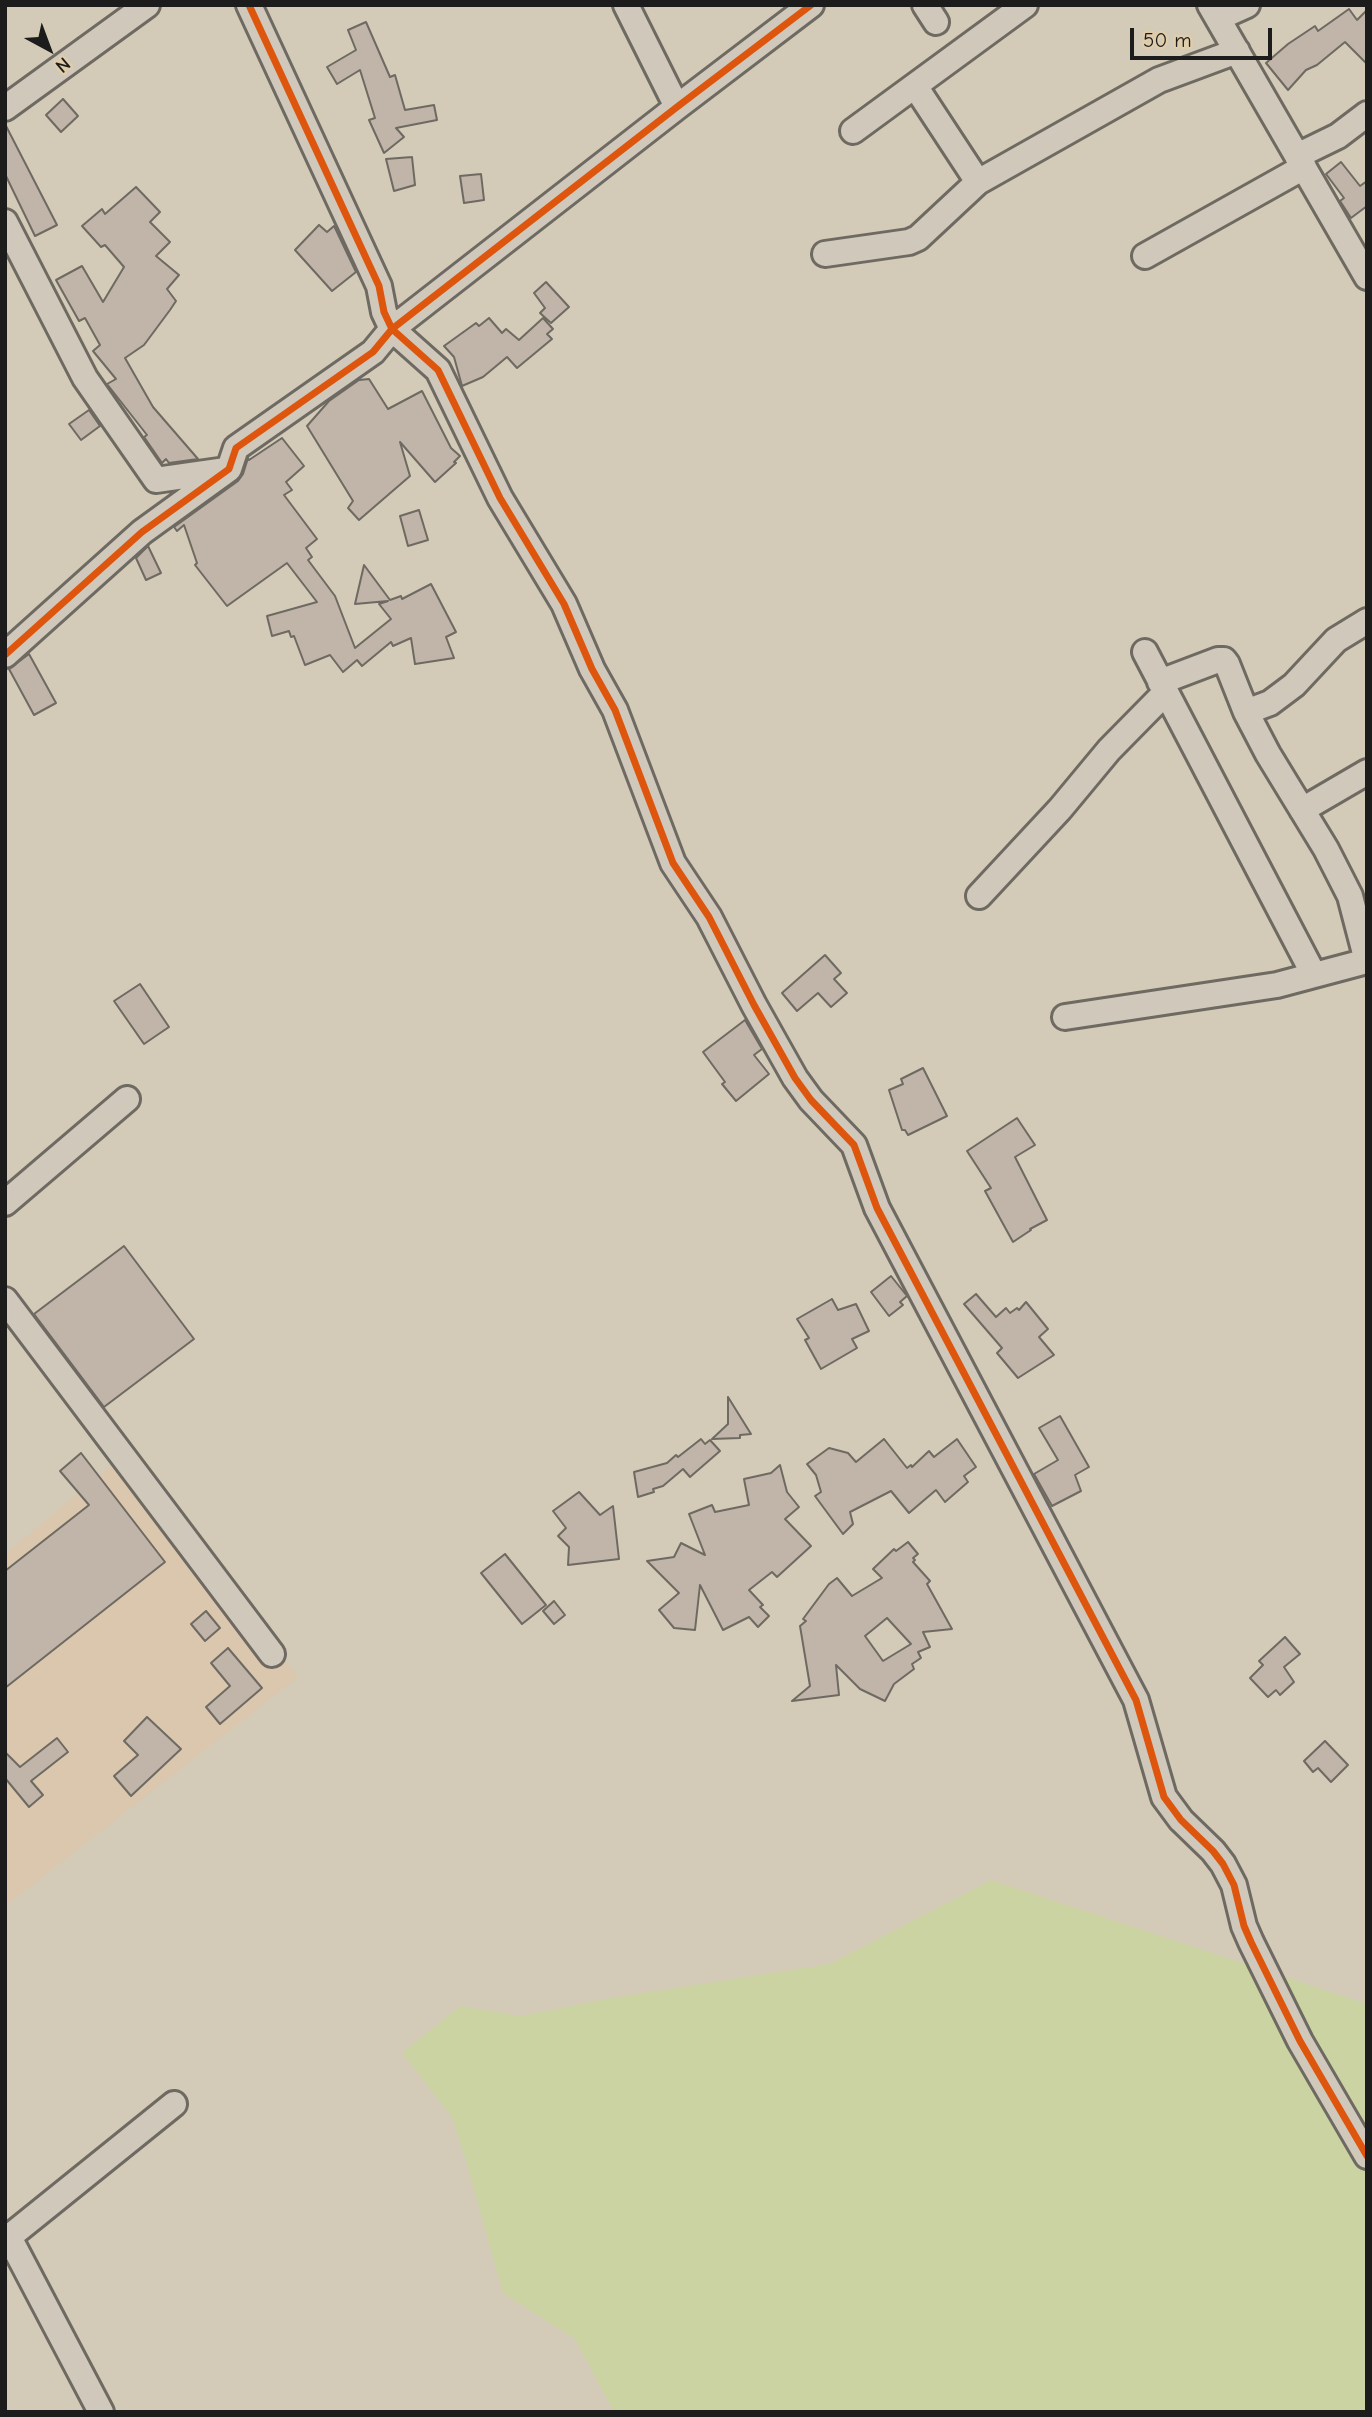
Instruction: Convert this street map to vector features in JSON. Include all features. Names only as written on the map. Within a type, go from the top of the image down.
[{"type":"street","points":[[5,108],[147,5]]},
{"type":"street","points":[[249,5],[379,286],[384,312],[392,330],[438,370],[500,498],[564,604],[592,669],[615,710],[673,863],[709,917],[754,1006],[795,1078],[811,1100],[854,1146],[877,1208],[1136,1700],[1164,1797],[1181,1821],[1223,1864],[1234,1885],[1244,1926],[1300,2041],[1367,2156]]},
{"type":"street","points":[[626,5],[677,107]]},
{"type":"street","points":[[5,655],[142,532],[229,470],[236,448],[373,352],[392,330],[811,5]]},
{"type":"street","points":[[853,131],[1025,5]]},
{"type":"street","points":[[1247,5],[1214,12],[1367,276]]},
{"type":"street","points":[[825,254],[909,242],[918,238],[978,182],[1159,80],[1237,51]]},
{"type":"street","points":[[915,86],[978,182]]},
{"type":"street","points":[[1145,256],[1300,162],[1367,114]]},
{"type":"street","points":[[5,222],[85,378],[156,480],[229,470]]},
{"type":"street","points":[[1246,712],[1270,704],[1294,685],[1336,640],[1367,621]]},
{"type":"street","points":[[1145,652],[1314,975]]},
{"type":"street","points":[[979,895],[1060,809],[1163,687],[1218,660],[1224,660],[1246,712],[1326,849],[1350,896],[1367,961],[1277,985],[1065,1017]]},
{"type":"street","points":[[1302,810],[1367,772]]},
{"type":"street","points":[[5,1203],[127,1099]]},
{"type":"street","points":[[5,1300],[272,1654]]},
{"type":"street","points":[[101,2412],[7,2239],[174,2104]]},
{"type":"shaded area","points":[[125,1455],[298,1677],[5,1906],[5,1554]]},
{"type":"green space","points":[[991,1880],[1367,2004],[1367,2412],[614,2412],[575,2339],[503,2293],[452,2117],[402,2053],[460,2006],[521,2016],[605,1999],[830,1964]]},
{"type":"building","points":[[1349,9],[1357,20],[1367,10],[1367,64],[1345,42],[1317,65],[1306,70],[1288,90],[1266,63],[1315,26],[1318,31]]},
{"type":"building","points":[[366,22],[390,77],[395,75],[405,110],[434,105],[437,120],[396,128],[404,137],[384,153],[369,120],[375,118],[360,70],[337,84],[327,67],[356,50],[348,30]]},
{"type":"building","points":[[63,99],[78,116],[61,132],[46,115]]},
{"type":"building","points":[[5,124],[57,225],[35,236],[5,174]]},
{"type":"building","points":[[412,157],[415,185],[394,191],[386,159]]},
{"type":"building","points":[[1341,162],[1360,186],[1367,181],[1367,206],[1351,218],[1340,201],[1344,198],[1326,174]]},
{"type":"building","points":[[481,174],[484,200],[464,203],[460,176]]},
{"type":"building","points":[[136,187],[160,212],[150,222],[170,242],[156,256],[179,275],[167,289],[176,301],[144,345],[125,358],[153,407],[198,459],[169,463],[166,459],[162,463],[144,437],[147,435],[107,384],[116,379],[93,351],[100,345],[85,318],[79,321],[56,280],[82,266],[103,302],[124,267],[105,245],[101,247],[82,226],[102,209],[105,214]]},
{"type":"building","points":[[319,225],[327,232],[334,226],[356,272],[332,291],[295,250]]},
{"type":"building","points":[[546,282],[569,307],[551,323],[540,313],[545,308],[534,293]]},
{"type":"building","points":[[489,318],[502,333],[506,329],[519,340],[543,318],[553,329],[547,334],[552,339],[517,368],[507,357],[483,377],[462,386],[454,357],[444,346],[476,323],[479,326]]},
{"type":"building","points":[[369,379],[388,409],[422,391],[451,448],[460,456],[435,482],[400,442],[410,476],[359,520],[348,508],[353,501],[307,426],[329,401],[359,380]]},
{"type":"building","points":[[89,410],[100,426],[81,440],[69,424]]},
{"type":"building","points":[[282,438],[304,466],[286,482],[292,490],[284,495],[317,539],[306,548],[312,557],[308,560],[335,596],[355,648],[391,619],[379,604],[388,601],[355,604],[364,565],[390,600],[401,596],[402,599],[431,584],[456,632],[446,637],[454,658],[415,664],[411,638],[393,646],[391,642],[362,666],[357,660],[343,672],[330,655],[305,665],[294,636],[291,637],[289,631],[272,636],[267,616],[317,602],[287,563],[227,606],[195,565],[197,563],[184,525],[177,531],[174,527],[238,481],[248,458],[249,460]]},
{"type":"building","points":[[419,510],[428,540],[408,546],[400,516]]},
{"type":"building","points":[[148,546],[161,573],[146,580],[136,558]]},
{"type":"building","points":[[29,654],[56,703],[34,715],[9,669]]},
{"type":"building","points":[[825,955],[841,973],[834,979],[847,993],[831,1007],[818,993],[797,1011],[782,993]]},
{"type":"building","points":[[140,984],[169,1027],[144,1044],[114,1001]]},
{"type":"building","points":[[745,1020],[762,1049],[754,1055],[769,1074],[736,1101],[722,1084],[725,1082],[703,1052]]},
{"type":"building","points":[[923,1068],[947,1116],[908,1135],[902,1130],[889,1090],[903,1084],[901,1079]]},
{"type":"building","points":[[1017,1118],[1035,1145],[1015,1157],[1047,1220],[1013,1242],[985,1191],[991,1188],[967,1151]]},
{"type":"building","points":[[124,1246],[194,1339],[104,1407],[34,1314]]},
{"type":"building","points":[[891,1276],[907,1296],[900,1302],[903,1305],[889,1316],[871,1292]]},
{"type":"building","points":[[976,1294],[996,1317],[1006,1308],[1010,1313],[1017,1308],[1019,1310],[1026,1302],[1048,1329],[1039,1337],[1054,1355],[1018,1378],[997,1353],[1002,1348],[964,1304]]},
{"type":"building","points":[[832,1299],[838,1310],[856,1304],[869,1331],[852,1339],[857,1348],[821,1369],[805,1340],[809,1338],[797,1319]]},
{"type":"building","points":[[728,1397],[751,1434],[740,1435],[740,1438],[712,1439],[728,1424]]},
{"type":"building","points":[[1060,1416],[1089,1467],[1075,1475],[1081,1491],[1052,1506],[1034,1474],[1058,1460],[1039,1428]]},
{"type":"building","points":[[701,1439],[705,1444],[710,1440],[720,1451],[690,1477],[683,1469],[663,1486],[653,1489],[654,1492],[638,1497],[634,1472],[667,1463]]},
{"type":"building","points":[[884,1439],[907,1468],[911,1465],[912,1467],[929,1451],[934,1457],[957,1439],[976,1467],[964,1476],[968,1482],[945,1502],[936,1490],[909,1513],[891,1491],[850,1512],[853,1524],[843,1534],[815,1496],[821,1492],[816,1475],[807,1464],[829,1448],[848,1453],[856,1462]]},
{"type":"building","points":[[81,1453],[165,1562],[5,1688],[5,1571],[89,1505],[60,1471]]},
{"type":"building","points":[[780,1465],[787,1492],[799,1507],[785,1519],[811,1546],[777,1577],[772,1572],[749,1590],[769,1616],[758,1627],[749,1617],[723,1630],[700,1585],[695,1630],[674,1628],[659,1610],[679,1593],[647,1561],[674,1557],[681,1543],[705,1555],[689,1514],[712,1505],[715,1512],[749,1505],[744,1479],[771,1473]]},
{"type":"building","points":[[579,1492],[600,1515],[613,1506],[619,1559],[568,1565],[569,1547],[558,1536],[566,1528],[553,1511]]},
{"type":"building","points":[[908,1542],[918,1554],[913,1558],[913,1562],[930,1581],[927,1584],[952,1629],[923,1632],[930,1647],[918,1652],[921,1658],[912,1664],[914,1669],[894,1684],[885,1701],[860,1689],[836,1665],[839,1695],[792,1701],[810,1686],[800,1626],[806,1621],[803,1619],[829,1584],[837,1578],[852,1596],[882,1578],[873,1569],[894,1549],[896,1551]],"holes":[[[887,1618],[911,1644],[883,1661],[865,1636]]]},
{"type":"building","points":[[505,1554],[546,1605],[522,1624],[481,1573]]},
{"type":"building","points":[[554,1601],[565,1615],[554,1624],[543,1611]]},
{"type":"building","points":[[206,1611],[220,1628],[205,1641],[191,1624]]},
{"type":"building","points":[[1285,1637],[1300,1654],[1284,1667],[1294,1682],[1280,1695],[1276,1690],[1268,1697],[1250,1678],[1263,1665],[1259,1661]]},
{"type":"building","points":[[228,1648],[262,1688],[220,1724],[206,1707],[230,1686],[211,1663]]},
{"type":"building","points":[[147,1717],[181,1749],[131,1796],[114,1776],[138,1755],[124,1741]]},
{"type":"building","points":[[57,1738],[68,1752],[31,1781],[43,1795],[29,1807],[5,1778],[5,1752],[20,1767]]},
{"type":"building","points":[[1325,1741],[1348,1765],[1331,1782],[1318,1768],[1313,1772],[1304,1761]]},
{"type":"cycle path","points":[[249,5],[379,286],[384,312],[392,329],[438,370],[500,498],[564,604],[592,669],[615,710],[673,863],[709,917],[795,1078],[811,1100],[854,1145],[877,1208],[1136,1700],[1164,1797],[1181,1820],[1223,1864],[1234,1885],[1244,1926],[1251,1942],[1300,2041],[1367,2156]]},
{"type":"cycle path","points":[[5,655],[142,532],[229,469],[236,448],[373,352],[392,329],[811,5]]}]
